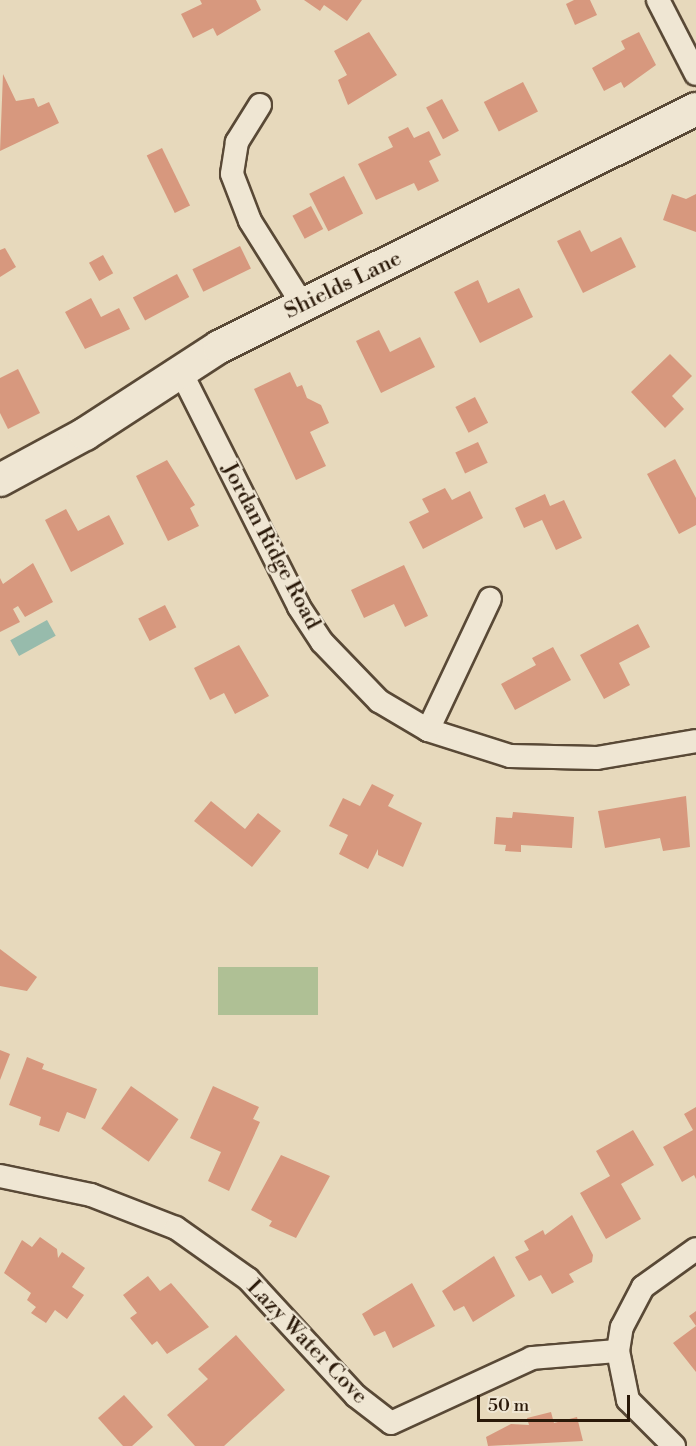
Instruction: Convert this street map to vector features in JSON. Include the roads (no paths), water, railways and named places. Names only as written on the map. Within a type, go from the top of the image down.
[{"type":"main road","name":"Shields Lane","points":[[0,480],[85,434],[180,370],[303,305],[696,109]]},
{"type":"street","points":[[658,0],[696,74]]},
{"type":"street","points":[[260,105],[237,142],[231,174],[250,221],[303,305]]},
{"type":"street","name":"Jordan Ridge Road","points":[[180,370],[321,642],[379,701],[428,730],[468,747],[554,759],[696,741]]},
{"type":"street","points":[[428,730],[490,599]]},
{"type":"street","name":"Lazy Water Cove","points":[[0,1176],[91,1195],[176,1228],[248,1280],[356,1396],[391,1423],[532,1358],[618,1351]]},
{"type":"street","points":[[674,1446],[628,1400],[618,1351],[621,1327],[643,1287],[696,1249]]}]
